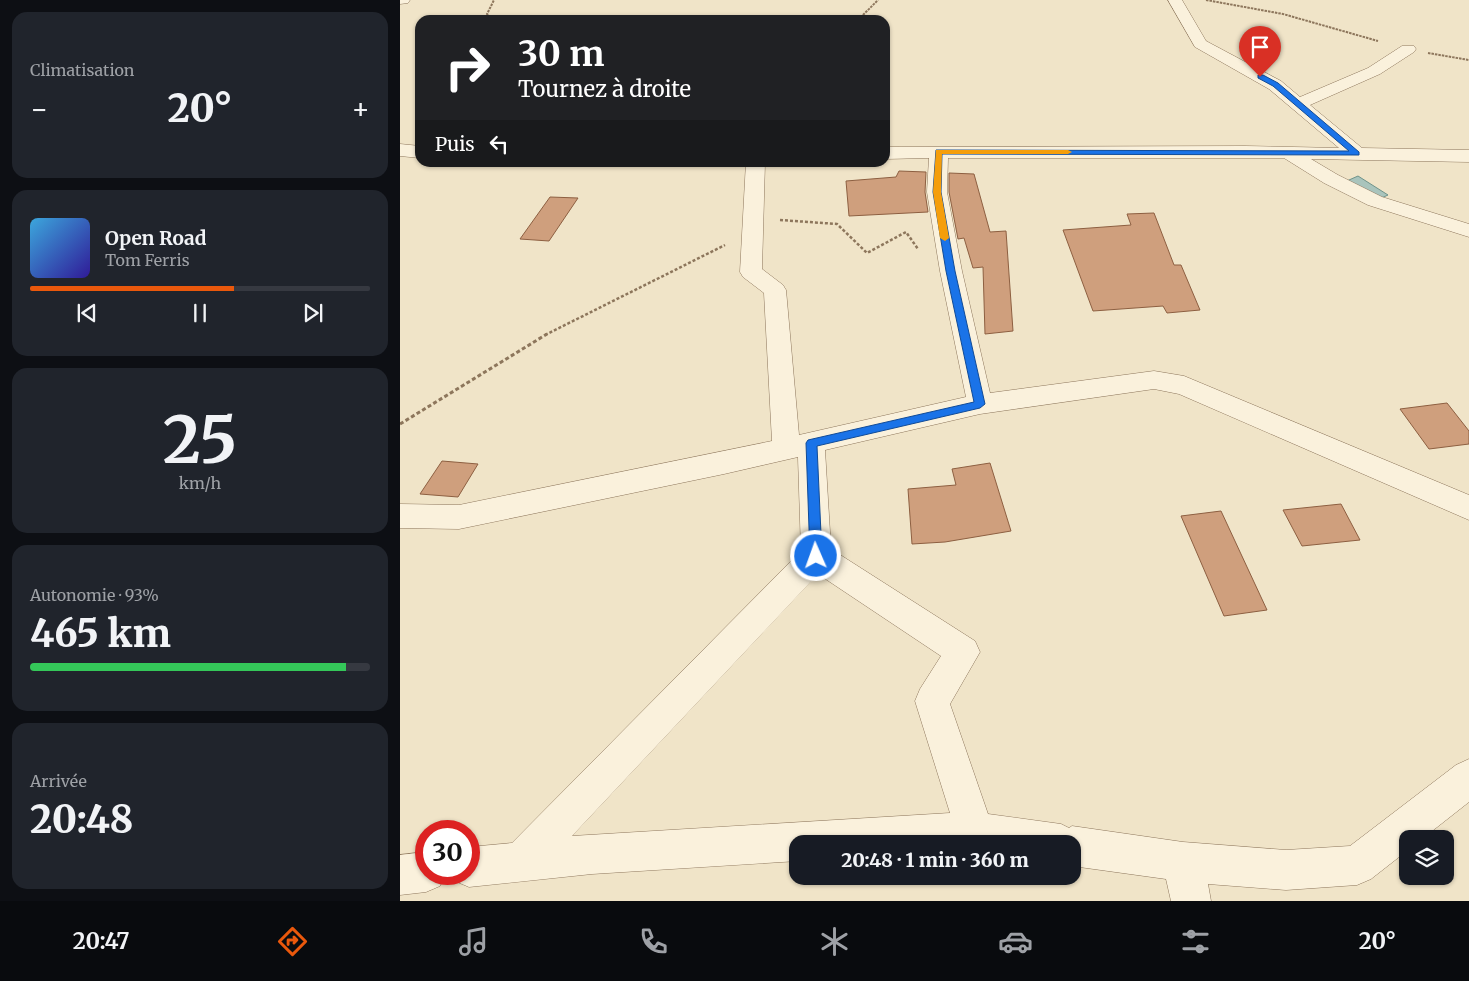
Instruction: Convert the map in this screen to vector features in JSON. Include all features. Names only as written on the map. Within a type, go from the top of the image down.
[{"type":"street","points":[[1175,0],[1200,44],[1275,85],[1356,154]]},
{"type":"street","points":[[1298,104],[1374,72],[1408,49]]},
{"type":"street","points":[[400,150],[415,152]]},
{"type":"street","points":[[938,152],[937,192],[951,271],[980,404]]},
{"type":"street","points":[[890,153],[1288,153],[1469,156]]},
{"type":"street","points":[[1288,153],[1331,179],[1375,201],[1469,231]]},
{"type":"street","points":[[756,167],[751,272],[774,290],[816,556],[963,652],[932,701],[975,831]]},
{"type":"street","points":[[400,516],[459,517],[715,465],[980,404],[1154,380],[1184,384],[1469,508]]},
{"type":"street","points":[[522,862],[816,556]]},
{"type":"street","points":[[1081,847],[1183,862],[1286,870],[1356,865],[1469,778]]},
{"type":"street","points":[[480,866],[592,854],[975,831],[1001,835]]},
{"type":"street","points":[[1183,862],[1191,901]]},
{"type":"street","points":[[400,875],[415,873]]},
{"type":"path","points":[[488,15],[494,0]]},
{"type":"path","points":[[863,15],[878,0]]},
{"type":"path","points":[[1206,0],[1283,14],[1408,49],[1469,60]]},
{"type":"path","points":[[400,424],[548,333],[775,220],[837,224],[868,253],[906,232],[922,255]]},
{"type":"water","points":[[1358,176],[1388,195],[1375,201],[1340,184]]},
{"type":"building","points":[[899,171],[926,172],[925,192],[928,212],[849,216],[846,181],[896,177]]},
{"type":"building","points":[[949,173],[974,174],[990,232],[1006,231],[1013,331],[985,334],[983,267],[973,268],[964,238],[958,239],[949,192]]},
{"type":"building","points":[[550,197],[578,198],[549,241],[520,239]]},
{"type":"building","points":[[1154,213],[1174,265],[1181,265],[1200,310],[1167,313],[1163,306],[1093,311],[1063,230],[1131,225],[1127,214]]},
{"type":"building","points":[[1447,403],[1469,431],[1469,444],[1429,449],[1400,409]]},
{"type":"building","points":[[442,461],[478,464],[458,497],[420,494]]},
{"type":"building","points":[[990,463],[1011,531],[945,542],[912,544],[908,489],[956,485],[952,469]]},
{"type":"building","points":[[1341,504],[1360,540],[1302,546],[1283,510]]},
{"type":"building","points":[[1221,511],[1267,610],[1224,616],[1181,516]]},
{"type":"slow traffic","points":[[945,238],[937,192],[938,152],[1068,152]]},
{"type":"route","points":[[816,556],[812,443],[980,404],[951,271],[937,192],[938,152],[1356,154],[1275,85],[1260,77]]}]
